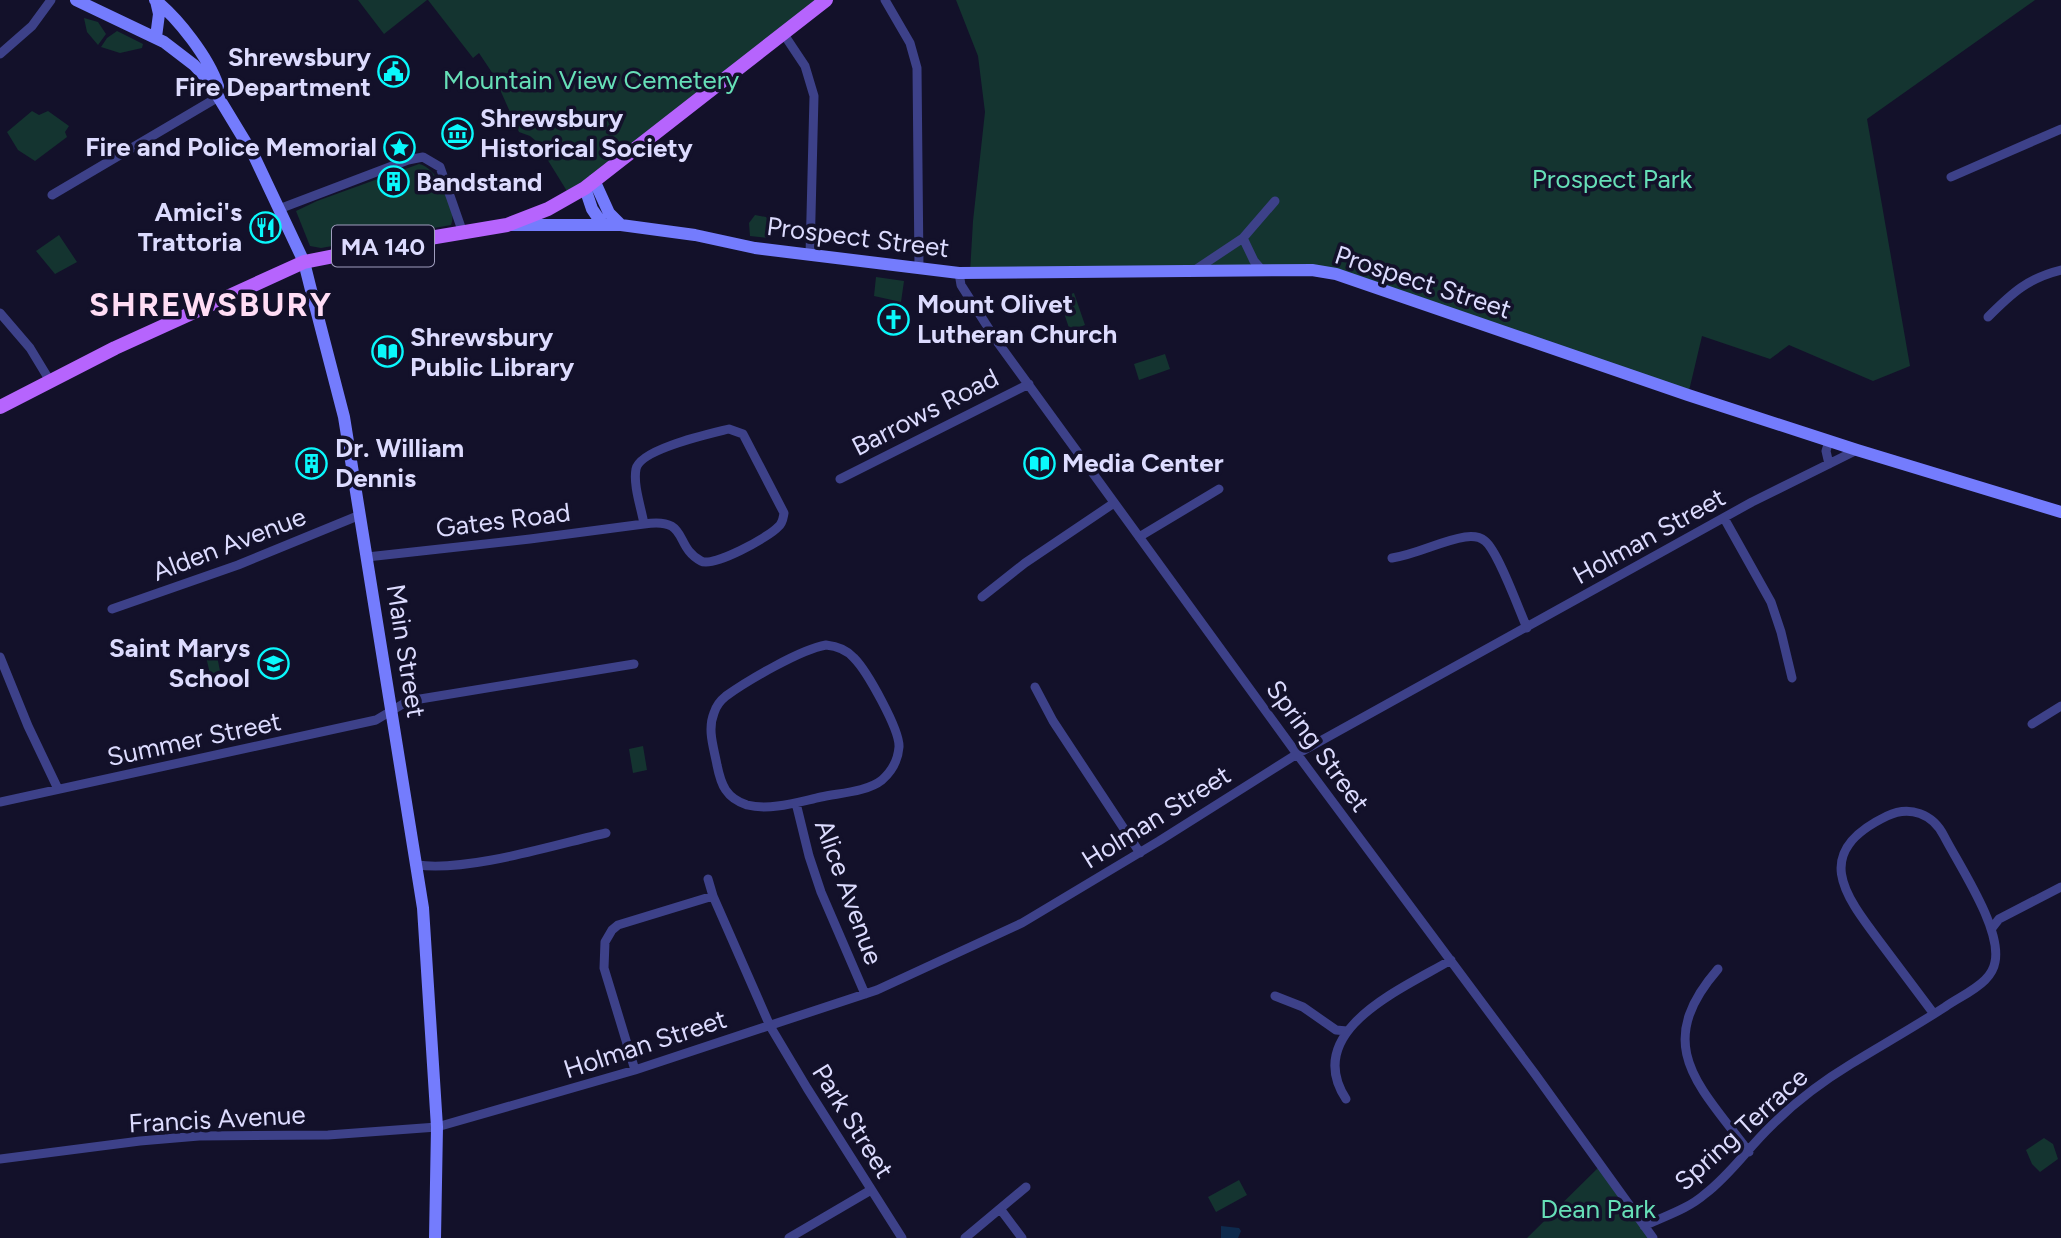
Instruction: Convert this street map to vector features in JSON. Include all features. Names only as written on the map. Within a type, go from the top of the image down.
[{"type":"main road","name":"MA 140","points":[[0,407],[192,312],[304,262],[507,225],[555,205],[590,184],[826,0]]},
{"type":"street","points":[[0,54],[32,26],[51,0]]},
{"type":"street","points":[[76,0],[160,39],[172,35],[175,21]]},
{"type":"street","name":"Main Street","points":[[156,0],[160,39],[194,65],[220,96],[254,156],[304,262],[344,417],[423,908],[437,1127],[435,1238]]},
{"type":"street","name":"Main Street","points":[[156,0],[186,33],[213,72],[220,96]]},
{"type":"street","points":[[885,0],[910,43],[917,68],[919,268]]},
{"type":"street","points":[[783,33],[805,66],[814,96],[810,255]]},
{"type":"street","points":[[52,195],[220,96]]},
{"type":"street","points":[[1951,177],[2061,129]]},
{"type":"street","points":[[279,209],[414,158],[423,157],[440,167],[445,176],[463,233]]},
{"type":"street","points":[[590,184],[592,209],[603,225]]},
{"type":"street","points":[[590,184],[609,213],[621,225]]},
{"type":"street","points":[[1194,271],[1243,238],[1275,201]]},
{"type":"street","name":"Prospect Street","points":[[507,225],[621,225],[695,235],[755,248],[959,273],[1312,270],[1336,275],[1829,441],[2061,512]]},
{"type":"street","points":[[1243,238],[1261,269]]},
{"type":"street","points":[[1988,317],[2014,291],[2037,277],[2061,270]]},
{"type":"street","name":"Spring Street","points":[[959,273],[961,285],[981,319],[1653,1238]]},
{"type":"street","points":[[0,313],[30,348],[50,381]]},
{"type":"street","name":"Barrows Road","points":[[840,479],[1029,384]]},
{"type":"street","name":"Gates Road","points":[[367,557],[530,540],[644,524],[661,521],[674,527],[693,553],[701,561],[708,563],[726,558],[776,530],[783,521],[784,513],[743,433],[729,429],[648,454],[640,461],[636,467],[635,478],[644,524]]},
{"type":"street","points":[[1829,441],[1826,451],[1829,464]]},
{"type":"street","name":"Holman Street","points":[[437,1127],[635,1070],[865,994],[1000,934],[1066,898],[1297,754],[1724,518],[1857,450]]},
{"type":"street","points":[[1139,537],[1219,489]]},
{"type":"street","points":[[982,597],[1114,503]]},
{"type":"street","name":"Alden Avenue","points":[[112,609],[238,565],[360,515]]},
{"type":"street","points":[[1724,518],[1771,602],[1791,678]]},
{"type":"street","points":[[1392,558],[1466,536],[1477,536],[1486,541],[1494,553],[1527,628]]},
{"type":"street","points":[[820,646],[835,646],[855,658],[891,717],[899,739],[898,755],[888,774],[872,786],[796,803],[752,806],[738,802],[730,796],[722,786],[711,737],[711,721],[715,709],[724,697],[798,654],[820,646]]},
{"type":"street","points":[[0,657],[28,726],[58,789]]},
{"type":"street","name":"Summer Street","points":[[0,802],[376,720],[408,701],[634,664]]},
{"type":"street","points":[[1035,687],[1053,721],[1140,853]]},
{"type":"street","points":[[2032,724],[2061,706]]},
{"type":"street","name":"Alice Avenue","points":[[796,803],[821,892],[865,994]]},
{"type":"street","points":[[1934,1014],[1846,894],[1840,868],[1850,843],[1875,822],[1890,814],[1910,811],[1928,817],[1939,826],[1992,928],[1999,919],[2061,887]]},
{"type":"street","points":[[417,865],[435,867],[482,861],[606,833]]},
{"type":"street","name":"Park Street","points":[[708,879],[713,896],[771,1026],[902,1238]]},
{"type":"street","points":[[635,1070],[604,968],[605,942],[618,925],[713,896]]},
{"type":"street","name":"Spring Terrace","points":[[1644,1226],[1703,1196],[1726,1177],[1770,1126],[1807,1095],[1986,979],[1995,961],[1992,928]]},
{"type":"street","points":[[1346,1099],[1337,1083],[1333,1063],[1339,1045],[1348,1031],[1366,1011],[1451,960]]},
{"type":"street","points":[[1718,969],[1700,989],[1688,1015],[1685,1033],[1687,1058],[1701,1087],[1749,1152]]},
{"type":"street","points":[[1275,996],[1303,1007],[1335,1030],[1348,1031]]},
{"type":"street","name":"Francis Avenue","points":[[0,1159],[199,1136],[328,1135],[437,1127]]},
{"type":"street","points":[[965,1238],[1026,1187]]},
{"type":"street","points":[[789,1238],[871,1190]]},
{"type":"street","points":[[1001,1210],[1022,1238]]},
{"type":"green space","name":"Mountain View Cemetery","points":[[358,0],[427,0],[384,34]]},
{"type":"green space","name":"Mountain View Cemetery","points":[[428,0],[826,0],[570,196],[536,141],[519,132],[493,74],[479,53],[473,58]]},
{"type":"green space","name":"Prospect Park","points":[[956,0],[2035,0],[1867,119],[1910,366],[1873,381],[1789,345],[1770,359],[1702,336],[1688,395],[1336,275],[970,273],[985,112],[978,56]]},
{"type":"green space","points":[[84,18],[98,22],[106,34],[98,45],[87,32]]},
{"type":"green space","points":[[117,31],[143,44],[142,48],[120,53],[101,47],[107,38]]},
{"type":"green space","points":[[32,111],[39,115],[48,111],[69,126],[65,132],[67,137],[35,161],[18,150],[7,132]]},
{"type":"green space","points":[[419,164],[439,180],[449,199],[451,225],[321,248],[310,246],[296,211]]},
{"type":"green space","points":[[755,215],[766,217],[770,222],[768,238],[750,236],[749,223]]},
{"type":"green space","points":[[59,235],[77,262],[55,274],[36,251]]},
{"type":"green space","points":[[876,277],[904,281],[901,302],[874,296]]},
{"type":"green space","points":[[1074,293],[1085,325],[1070,331],[1059,298]]},
{"type":"green space","points":[[1165,354],[1170,369],[1139,380],[1134,364]]},
{"type":"green space","points":[[214,641],[221,676],[211,678],[203,644]]},
{"type":"green space","points":[[643,746],[647,770],[633,773],[629,749]]},
{"type":"green space","points":[[2044,1138],[2053,1144],[2058,1159],[2040,1172],[2032,1164],[2026,1150]]},
{"type":"green space","name":"Dean Park","points":[[1601,1165],[1653,1238],[1527,1238]]},
{"type":"green space","points":[[1239,1180],[1247,1195],[1216,1212],[1208,1197]]},
{"type":"water","points":[[1221,1226],[1239,1228],[1241,1231],[1238,1238],[1221,1238]]},
{"type":"place","name":"Shrewsbury Fire Department","points":[[394,72]]},
{"type":"place","name":"Shrewsbury Historical Society","points":[[457,133]]},
{"type":"place","name":"Fire and Police Memorial","points":[[400,147]]},
{"type":"place","name":"Bandstand","points":[[393,182]]},
{"type":"place","name":"Amici's Trattoria","points":[[265,227]]},
{"type":"place","name":"Mount Olivet Lutheran Church","points":[[894,319]]},
{"type":"place","name":"Shrewsbury Public Library","points":[[387,352]]},
{"type":"place","name":"Dr. William Dennis","points":[[312,463]]},
{"type":"place","name":"Media Center","points":[[1039,463]]},
{"type":"place","name":"Saint Marys School","points":[[273,663]]},
{"type":"district","name":"SHREWSBURY","points":[[211,304]]}]
